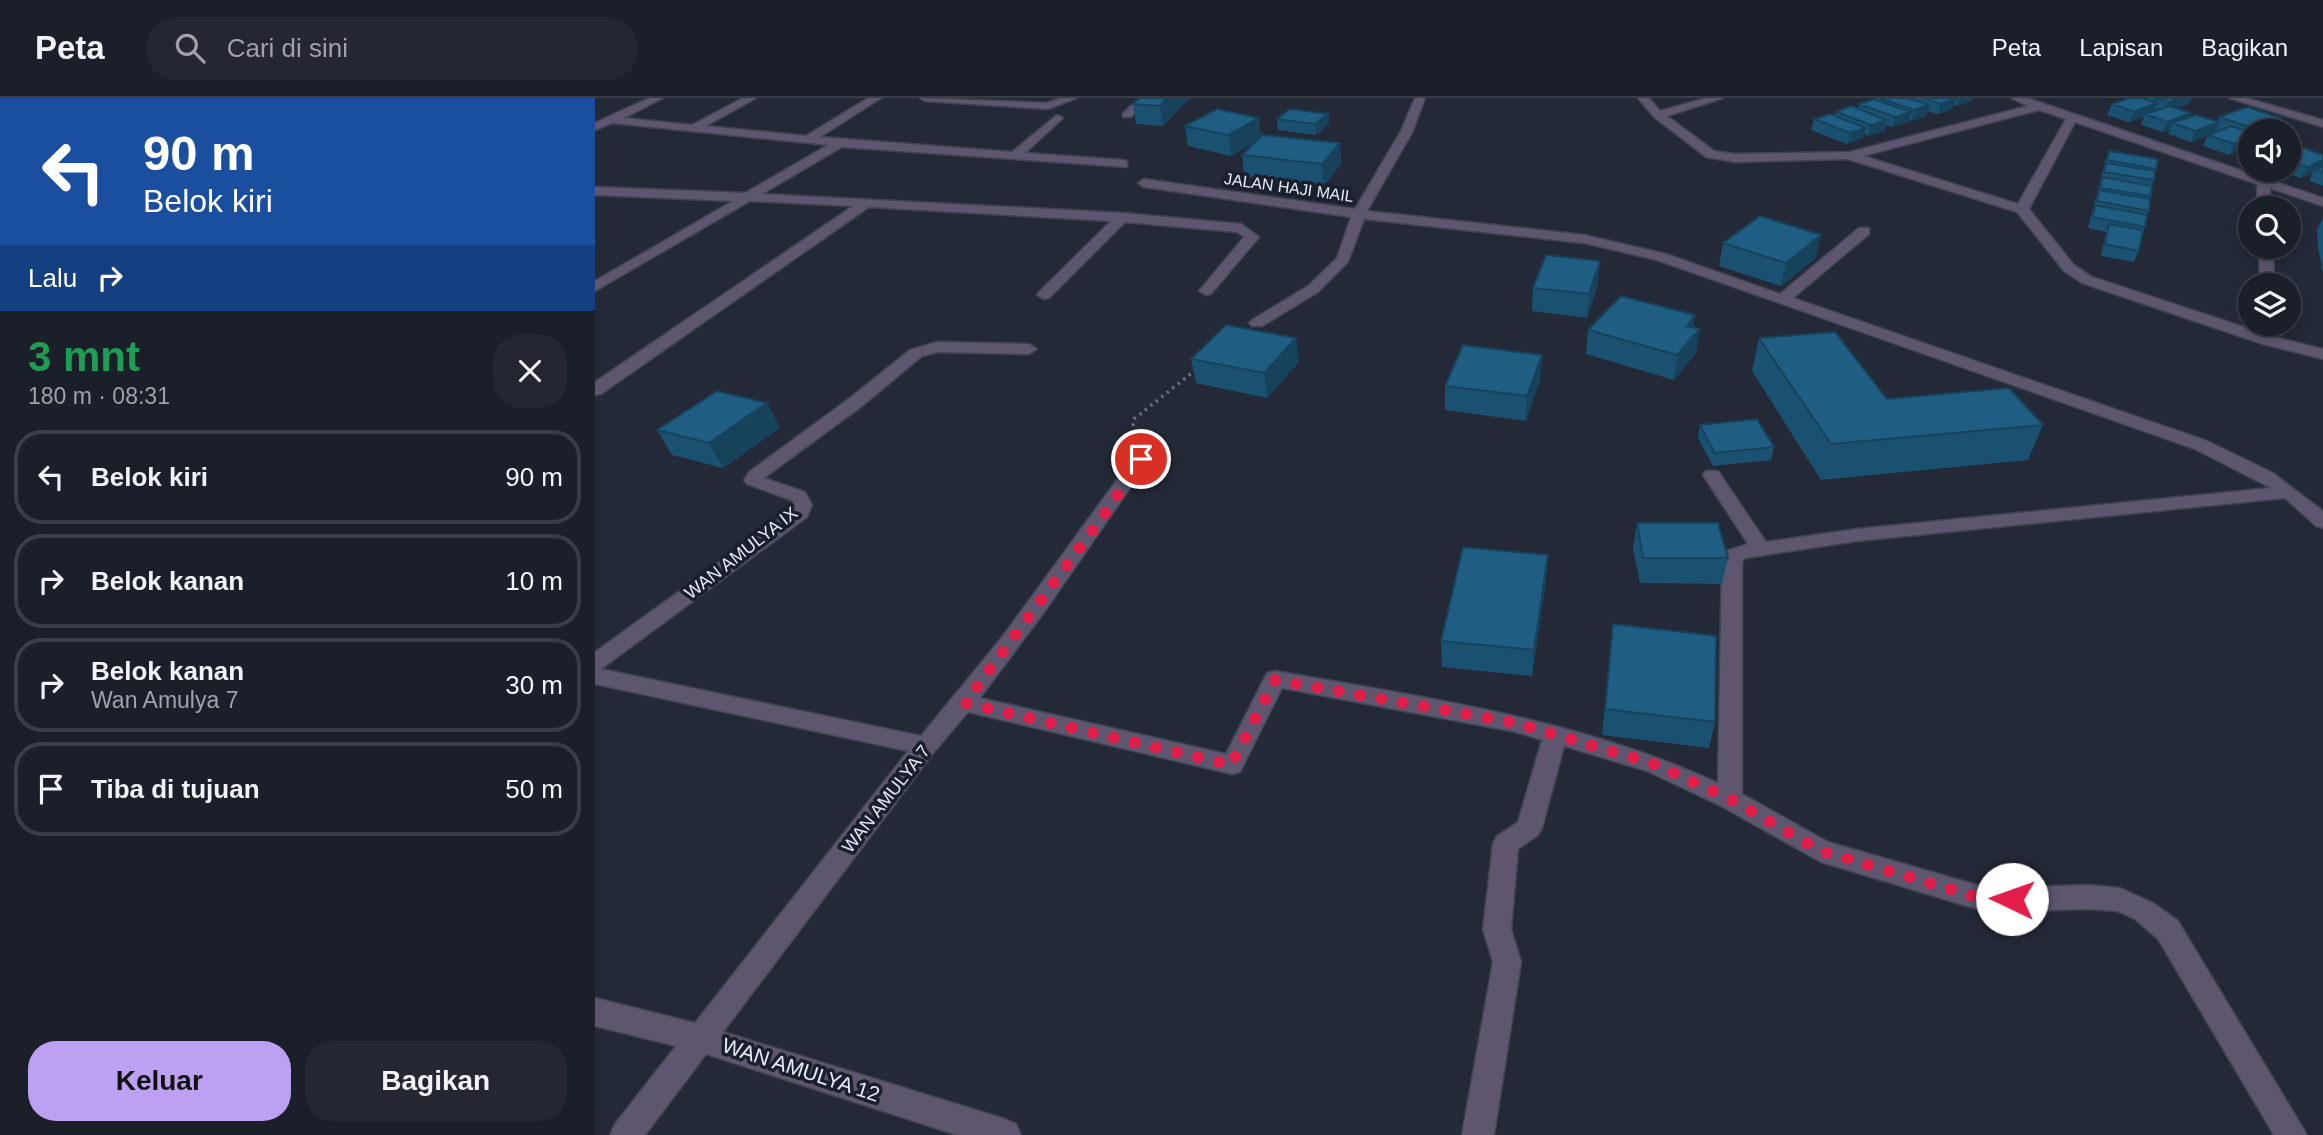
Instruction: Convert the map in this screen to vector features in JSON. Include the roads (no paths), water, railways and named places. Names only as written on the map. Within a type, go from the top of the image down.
[{"type":"street","points":[[628,118],[658,98]]},
{"type":"street","points":[[692,129],[751,98]]},
{"type":"street","points":[[808,140],[876,98]]},
{"type":"street","points":[[925,98],[1048,106],[1072,98]]},
{"type":"street","points":[[1127,115],[1146,98]]},
{"type":"street","points":[[1420,98],[1407,131],[1359,215],[1584,239],[1661,257],[2201,445],[2239,462],[2289,492],[2323,522]]},
{"type":"street","points":[[1643,98],[1658,115],[1710,154],[1722,158],[1849,156],[2063,104]]},
{"type":"street","points":[[1658,115],[1718,98]]},
{"type":"street","points":[[2016,98],[2238,173]]},
{"type":"street","points":[[2234,98],[2323,124]]},
{"type":"street","points":[[595,127],[608,115],[649,124],[839,143],[1123,164]]},
{"type":"street","points":[[2022,209],[2072,117]]},
{"type":"street","points":[[1015,156],[1057,118]]},
{"type":"street","points":[[595,287],[839,143]]},
{"type":"street","points":[[1849,156],[2022,209],[2075,274],[2269,341],[2323,354]]},
{"type":"street","points":[[2266,182],[2323,202]]},
{"type":"street","name":"JALAN HAJI MAIL","points":[[1144,183],[1359,215],[1343,259],[1313,289],[1257,323]]},
{"type":"street","points":[[595,191],[867,202],[1123,217],[1241,228],[1249,233],[1252,237],[1206,291]]},
{"type":"street","points":[[595,390],[867,202]]},
{"type":"street","points":[[1044,295],[1123,217]]},
{"type":"street","points":[[1783,299],[1864,231]]},
{"type":"street","points":[[2269,336],[2269,341]]},
{"type":"street","name":"WAN AMULYA IX","points":[[595,663],[800,513],[803,505],[798,496],[759,483],[753,480],[755,476],[856,402],[916,353],[925,349],[952,347],[1029,349]]},
{"type":"street","name":"WAN AMULYA 7","points":[[626,1135],[926,746],[965,703],[1109,508],[1141,459]]},
{"type":"street","points":[[1712,475],[1759,547]]},
{"type":"street","points":[[1730,799],[1731,562],[1734,555],[1759,547],[2289,492]]},
{"type":"street","points":[[595,676],[926,746]]},
{"type":"street","points":[[965,703],[1231,765],[1275,680],[1516,723],[1654,764],[1730,799],[1821,851],[1987,900],[2088,897],[2120,900],[2144,911],[2168,930],[2291,1135]]},
{"type":"street","points":[[1478,1135],[1507,962],[1497,929],[1506,844],[1529,828],[1556,736]]},
{"type":"street","name":"WAN AMULYA 12","points":[[595,1012],[699,1038],[1005,1135]]}]
